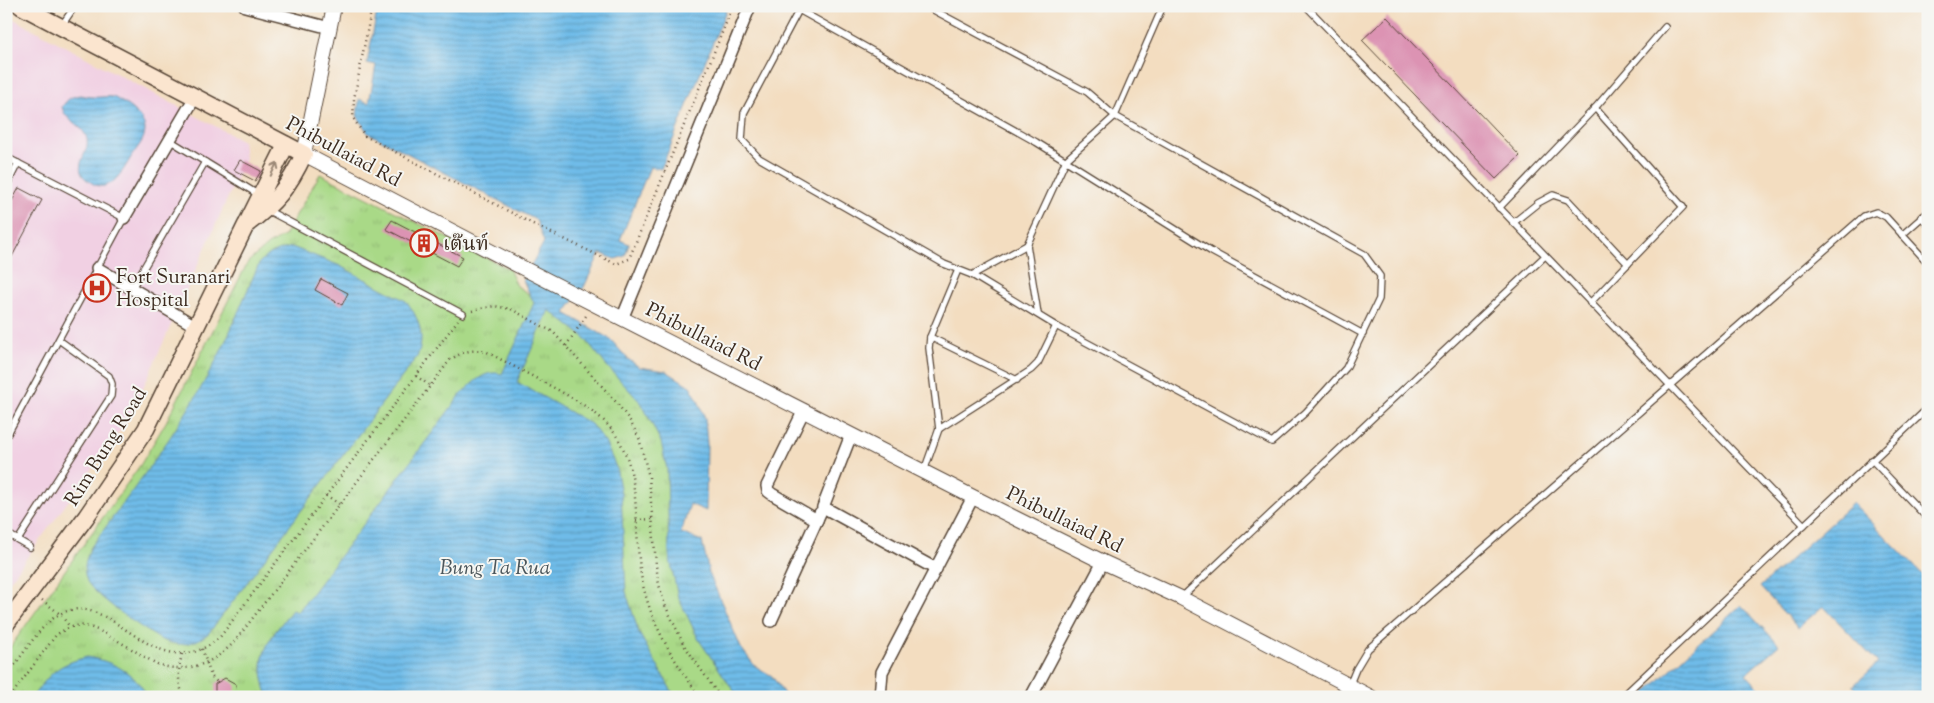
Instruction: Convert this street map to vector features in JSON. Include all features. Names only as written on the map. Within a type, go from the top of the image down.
[{"type":"main road","name":"Phibullaiad Rd","points":[[21,6],[304,154]]},
{"type":"main road","name":"Rim Bung Road","points":[[264,203],[286,145]]},
{"type":"main road","name":"Rim Bung Road","points":[[6,624],[86,517],[146,429],[197,327],[232,250],[246,225],[264,203],[293,178],[304,154]]},
{"type":"street","points":[[245,6],[330,28]]},
{"type":"street","name":"Rim Bung Road","points":[[304,154],[334,6]]},
{"type":"street","points":[[622,318],[750,6]]},
{"type":"street","points":[[124,218],[171,142],[195,97]]},
{"type":"street","name":"Phibullaiad Rd","points":[[304,154],[521,267],[974,497],[1103,562],[1181,598],[1346,691],[1371,697]]},
{"type":"street","points":[[98,268],[197,327]]},
{"type":"street","points":[[804,410],[767,486],[768,491],[772,494],[817,520]]},
{"type":"street","points":[[771,621],[823,507],[852,435]]},
{"type":"street","points":[[880,697],[882,672],[974,497]]},
{"type":"street","points":[[823,507],[936,569]]},
{"type":"street","points":[[1031,697],[1103,562]]},
{"type":"lane","points":[[61,27],[75,6]]},
{"type":"lane","points":[[926,6],[1087,92],[1114,116],[1364,254],[1380,276],[1379,299],[1346,368],[1306,412],[1272,442],[1056,326],[972,275],[944,264],[759,158],[742,140],[744,113],[800,8],[1036,142],[1212,252],[1362,334]]},
{"type":"lane","points":[[1038,314],[1026,245],[1066,160],[1114,116],[1163,6]]},
{"type":"lane","points":[[1306,6],[1804,525]]},
{"type":"lane","points":[[1499,208],[1595,108],[1665,28]]},
{"type":"lane","points":[[1590,303],[1683,207],[1595,108]]},
{"type":"lane","points":[[171,142],[205,162],[264,203],[463,314]]},
{"type":"lane","points":[[6,157],[124,218],[6,436]]},
{"type":"lane","points":[[132,288],[205,162]]},
{"type":"lane","points":[[6,186],[18,163]]},
{"type":"lane","points":[[1513,223],[1538,203],[1553,195],[1568,200],[1628,264]]},
{"type":"lane","points":[[1346,691],[1368,649],[1864,216],[1876,212],[1886,216],[1928,263]]},
{"type":"lane","points":[[1902,235],[1928,212]]},
{"type":"lane","points":[[1921,217],[1928,224]]},
{"type":"lane","points":[[972,275],[1026,245]]},
{"type":"lane","points":[[1181,598],[1545,256]]},
{"type":"lane","points":[[924,471],[939,429],[929,348],[930,337],[958,270]]},
{"type":"lane","points":[[939,429],[1031,370],[1038,363],[1056,326]]},
{"type":"lane","points":[[930,337],[1017,380]]},
{"type":"lane","points":[[18,540],[110,396],[112,384],[109,376],[58,340]]},
{"type":"lane","points":[[1622,697],[1928,408]]},
{"type":"lane","points":[[1872,460],[1928,519]]},
{"type":"lane","points":[[6,533],[30,547]]},
{"type":"path","points":[[372,6],[354,99],[353,118],[365,136],[533,224],[616,264],[629,259],[733,6]]},
{"type":"path","points":[[6,677],[46,624],[60,614],[80,609],[89,610],[164,651],[182,654],[202,649],[220,637],[463,314],[494,306],[511,309],[553,332],[617,403],[630,421],[639,438],[650,477],[656,565],[659,586],[665,605],[684,645],[720,697]]},
{"type":"path","points":[[566,346],[584,318]]},
{"type":"path","points":[[10,697],[56,635],[70,627],[85,626],[93,628],[156,664],[178,669],[207,663],[218,657],[236,640],[429,385],[450,360],[462,352],[474,350],[487,352],[590,408],[607,423],[622,445],[629,462],[632,478],[640,569],[644,592],[651,612],[671,654],[700,697]]},
{"type":"path","points":[[416,376],[429,385]]},
{"type":"path","points":[[326,495],[339,504]]},
{"type":"path","points":[[636,520],[653,519]]},
{"type":"path","points":[[30,592],[60,614],[70,627]]},
{"type":"path","points":[[202,649],[212,676],[217,682]]},
{"type":"path","points":[[182,654],[178,669],[178,684],[184,697]]},
{"type":"shaded area","name":"Fort Suranari Hospital","points":[[6,15],[243,141],[245,159],[130,417],[6,586]]},
{"type":"green space","points":[[320,174],[509,269],[517,286],[574,324],[644,398],[675,470],[673,545],[744,697],[6,697],[6,653],[141,464],[166,422],[248,262],[268,245],[284,236]]},
{"type":"water","name":"Bung Ta Rua","points":[[378,6],[728,6],[661,169],[650,167],[620,240],[629,244],[625,256],[615,259],[600,253],[584,287],[565,313],[610,339],[628,359],[639,367],[666,371],[690,386],[697,398],[705,418],[707,443],[706,511],[690,504],[681,533],[702,541],[709,573],[741,648],[755,666],[772,676],[786,697],[738,697],[699,640],[678,597],[669,555],[667,469],[661,442],[642,404],[606,365],[583,336],[549,310],[517,382],[591,424],[605,442],[616,467],[621,493],[626,592],[639,633],[675,697],[268,697],[262,670],[263,659],[265,649],[276,631],[292,610],[298,612],[462,393],[485,375],[490,373],[502,374],[534,303],[523,280],[544,242],[536,220],[368,133],[357,116],[359,99],[369,103],[376,65],[367,63]]},
{"type":"water","points":[[81,95],[115,98],[134,111],[144,125],[145,133],[143,140],[122,172],[105,186],[92,183],[83,176],[81,166],[87,146],[86,136],[66,116],[62,107],[70,98]]},
{"type":"water","points":[[292,247],[338,265],[406,301],[411,307],[420,328],[420,350],[417,357],[209,633],[198,640],[186,644],[165,641],[121,613],[99,595],[87,581],[85,564],[91,547],[154,461],[198,393],[224,344],[260,262],[275,252]]},
{"type":"water","points":[[1853,503],[1928,580],[1928,697],[1864,697],[1853,686],[1878,663],[1823,606],[1798,628],[1760,587]]},
{"type":"water","points":[[1741,605],[1779,645],[1746,674],[1767,697],[1648,697],[1645,693]]},
{"type":"water","points":[[87,657],[106,662],[123,670],[137,681],[147,697],[32,697],[55,671],[68,663]]},
{"type":"building","points":[[1387,17],[1520,156],[1496,179],[1362,40]]},
{"type":"building","points":[[240,160],[261,171],[255,181],[234,170]]},
{"type":"building","points":[[19,188],[42,200],[6,268],[6,212]]},
{"type":"building","name":"เต๊นท์","points":[[392,220],[463,257],[457,266],[386,229]]},
{"type":"building","points":[[321,279],[348,293],[342,305],[315,290]]},
{"type":"building","points":[[225,678],[236,684],[235,697],[215,697],[215,684]]},
{"type":"place","name":"เต๊นท์","points":[[424,243]]},
{"type":"place","name":"Fort Suranari Hospital","points":[[97,288]]}]
